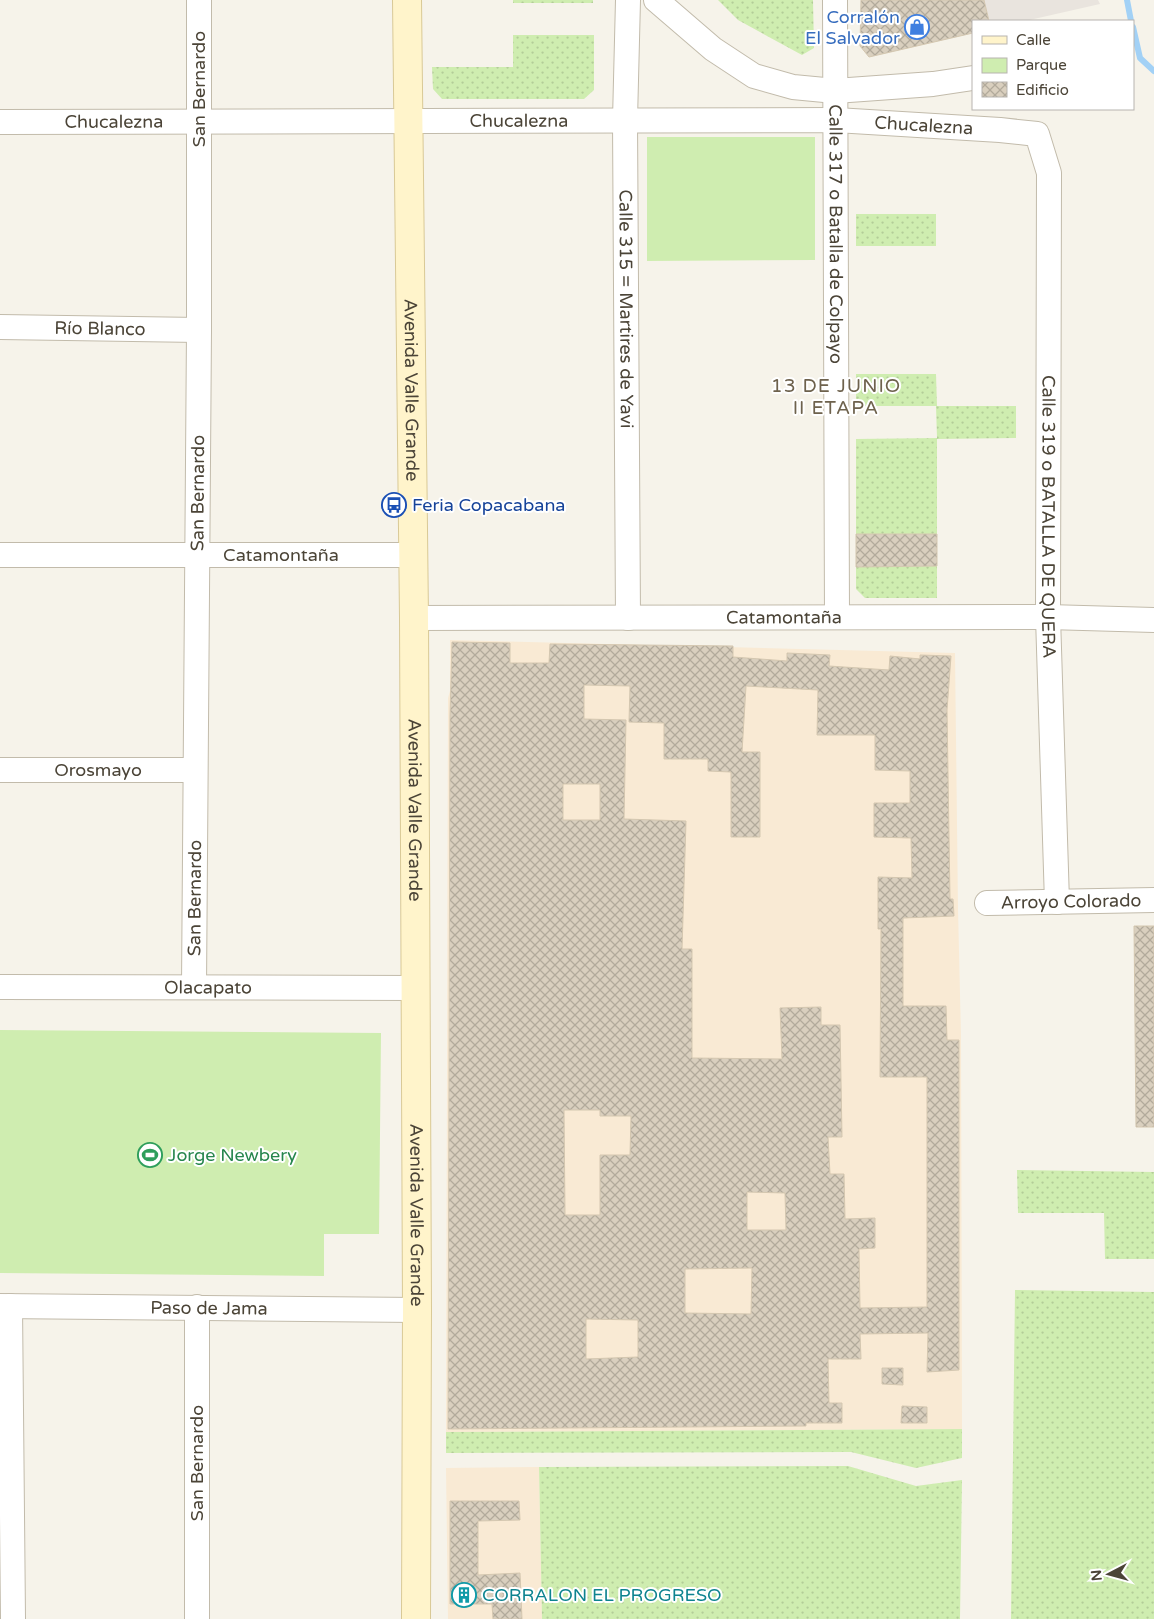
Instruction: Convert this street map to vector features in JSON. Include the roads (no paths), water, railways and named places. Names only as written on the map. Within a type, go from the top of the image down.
[{"type":"street","name":"San Bernardo","points":[[194,987],[198,556],[199,0]]},
{"type":"street","name":"Avenida Valle Grande","points":[[407,0],[414,618],[414,988],[417,1310],[416,1619]]},
{"type":"street","name":"Calle 315 = Martires de Yavi","points":[[628,0],[625,120],[628,618]]},
{"type":"street","points":[[656,0],[713,50],[754,76],[793,87],[835,91],[933,84],[972,78]]},
{"type":"street","name":"Calle 317 o Batalla de Colpayo","points":[[835,0],[837,617]]},
{"type":"street","name":"Chucalezna","points":[[0,122],[836,120],[1037,134]]},
{"type":"street","name":"Calle 319 o BATALLA DE QUERA","points":[[1037,134],[1050,173],[1048,617],[1057,902]]},
{"type":"street","name":"Río Blanco","points":[[0,327],[199,330]]},
{"type":"street","name":"Catamontaña","points":[[0,555],[413,555]]},
{"type":"street","name":"Catamontaña","points":[[414,618],[1048,617],[1154,620]]},
{"type":"street","name":"Orosmayo","points":[[0,770],[195,770]]},
{"type":"street","name":"Arroyo Colorado","points":[[987,903],[1154,900]]},
{"type":"street","name":"Olacapato","points":[[0,987],[414,988]]},
{"type":"street","points":[[5,1306],[13,1619]]},
{"type":"street","name":"Paso de Jama","points":[[5,1306],[417,1310]]},
{"type":"street","name":"San Bernardo","points":[[197,1307],[197,1619]]},
{"type":"waterway","points":[[1127,0],[1131,20]]},
{"type":"waterway","points":[[1134,31],[1140,58],[1154,71]]},
{"type":"place","name":"Corralón El Salvador","points":[[917,27]]},
{"type":"place","name":"Feria Copacabana","points":[[394,505]]},
{"type":"place","name":"Jorge Newbery","points":[[150,1155]]},
{"type":"place","name":"CORRALON EL PROGRESO","points":[[464,1595]]},
{"type":"district","name":"13 DE JUNIO II ETAPA","points":[[836,396]]}]
